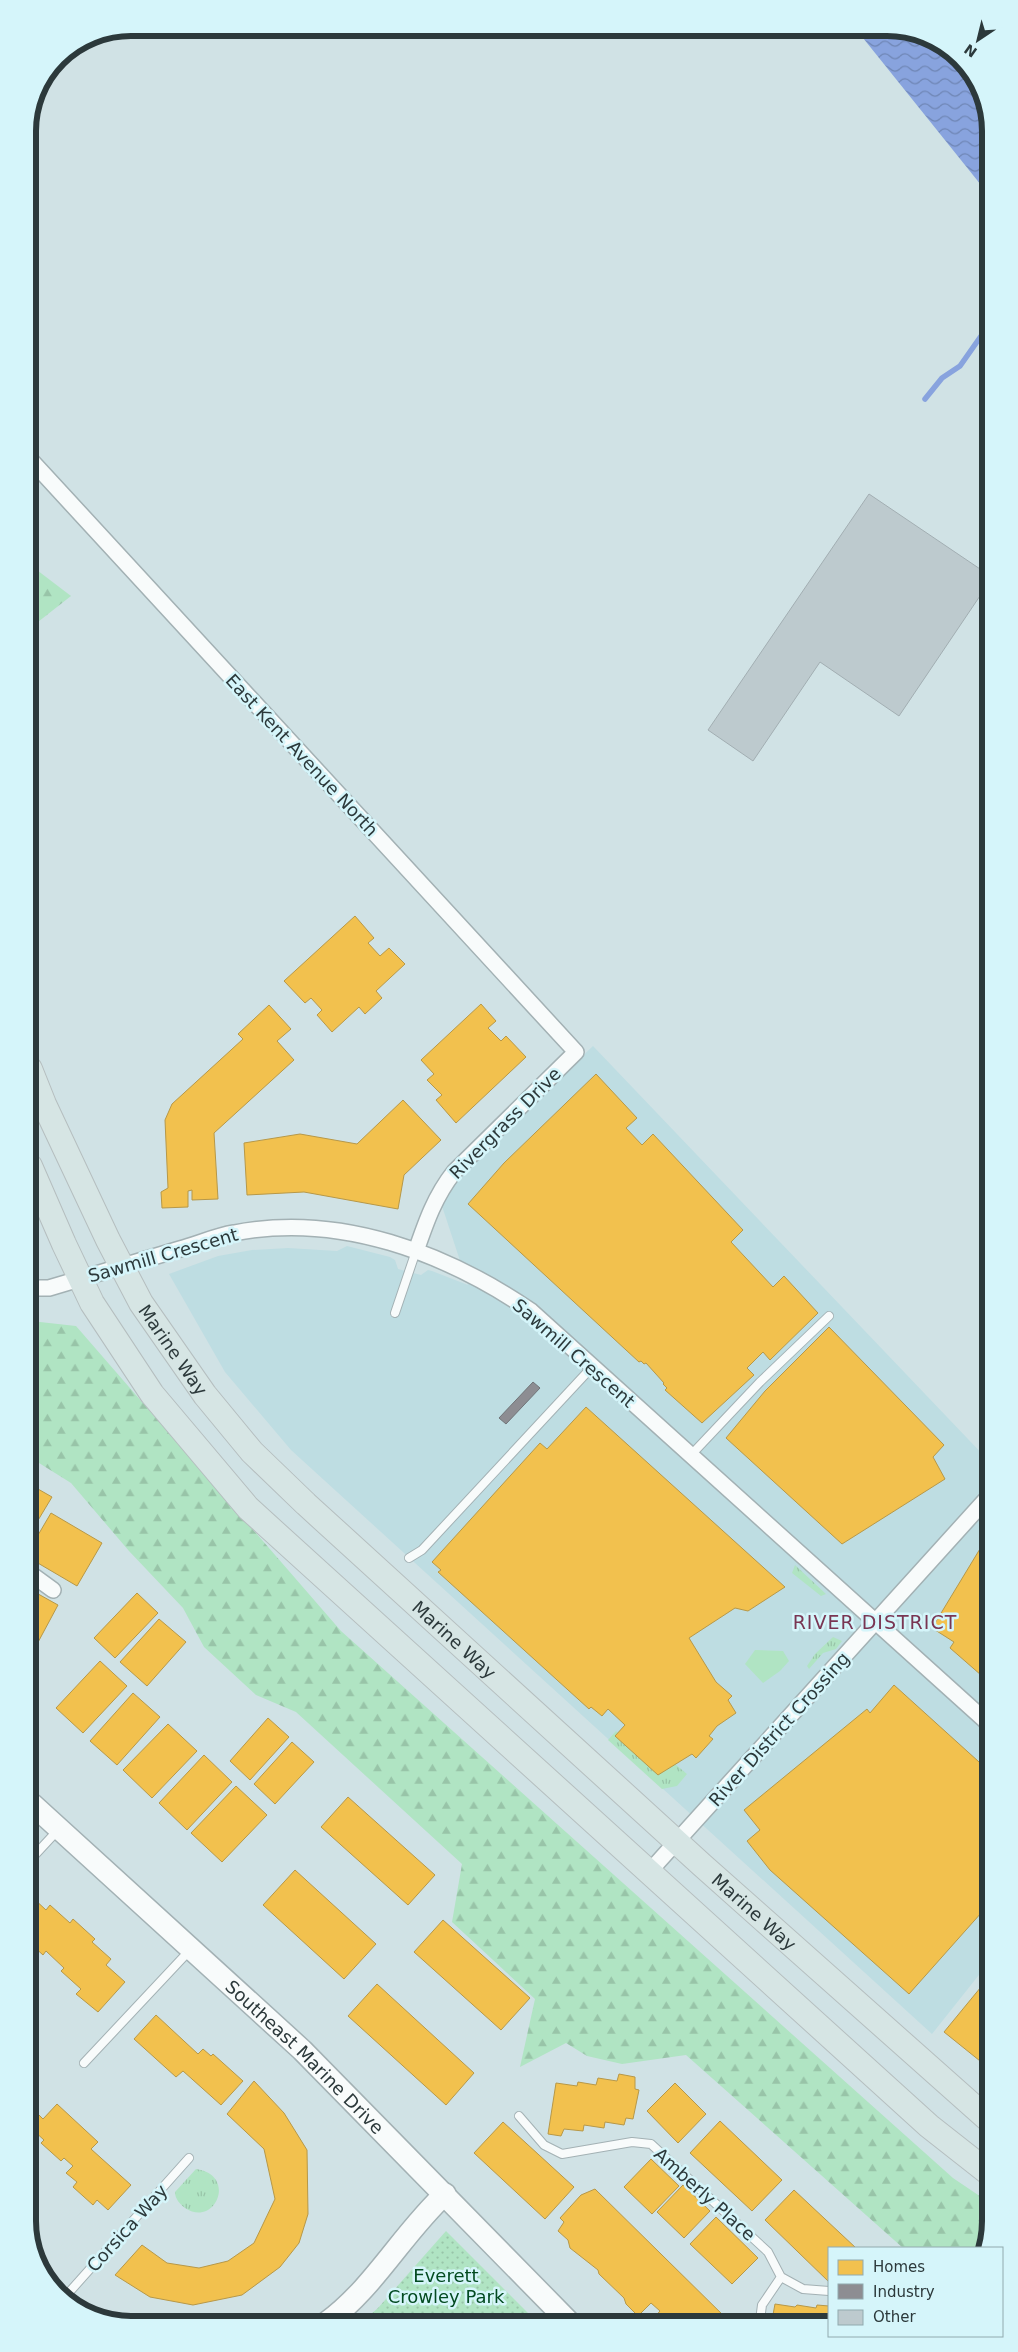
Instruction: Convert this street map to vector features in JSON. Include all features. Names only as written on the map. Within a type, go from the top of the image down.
[{"type":"main road","name":"Marine Way","points":[[36,1084],[141,1303],[205,1395],[252,1452],[306,1504],[677,1842],[982,2114]]},
{"type":"main road","points":[[36,1180],[92,1303],[152,1394],[248,1508],[929,2126],[982,2168]]},
{"type":"street","name":"East Kent Avenue North","points":[[36,467],[576,1052]]},
{"type":"street","name":"Rivergrass Drive","points":[[416,1251],[433,1203],[454,1172],[576,1052]]},
{"type":"street","name":"Sawmill Crescent","points":[[36,1288],[48,1288],[234,1233],[283,1228],[344,1231],[387,1241],[444,1262],[499,1289],[531,1312],[982,1718]]},
{"type":"street","name":"River District Crossing","points":[[649,1872],[982,1504]]},
{"type":"street","points":[[36,1578],[53,1590]]},
{"type":"street","name":"Southeast Marine Drive","points":[[36,1808],[302,2050],[563,2316]]},
{"type":"street","points":[[334,2316],[362,2292],[426,2212],[445,2194]]},
{"type":"lane","points":[[395,1313],[416,1251]]},
{"type":"lane","points":[[691,1455],[760,1382],[829,1316]]},
{"type":"lane","points":[[408,1558],[422,1550],[592,1367]]},
{"type":"lane","points":[[36,1854],[59,1828]]},
{"type":"lane","points":[[84,2062],[191,1949]]},
{"type":"lane","name":"Amberly Place","points":[[518,2116],[544,2145],[562,2154],[632,2142],[651,2144],[768,2252],[781,2277]]},
{"type":"lane","name":"Corsica Way","points":[[69,2292],[189,2158]]},
{"type":"lane","points":[[761,2316],[762,2305],[781,2277],[803,2289],[828,2290]]},
{"type":"shaded area","points":[[593,1046],[982,1454],[982,1971],[932,2034],[291,1450],[225,1372],[169,1274],[218,1256],[252,1250],[288,1248],[337,1251],[347,1246],[390,1257],[395,1260],[398,1269],[421,1275],[428,1270],[468,1285],[441,1203],[475,1158]]},
{"type":"green space","points":[[36,569],[71,596],[36,624]]},
{"type":"green space","points":[[36,1322],[76,1326],[341,1631],[953,2178],[982,2198],[982,2221],[979,2247],[902,2247],[686,2055],[622,2064],[587,2056],[566,2043],[520,2067],[535,1999],[452,1922],[462,1864],[296,1712],[256,1695],[204,1647],[183,1608],[129,1551],[71,1483],[36,1461]]},
{"type":"green space","points":[[795,1565],[826,1594],[821,1596],[792,1573]]},
{"type":"green space","points":[[833,1637],[842,1641],[836,1649],[823,1653],[809,1669],[807,1666],[815,1654]]},
{"type":"green space","points":[[755,1650],[783,1651],[789,1661],[780,1671],[763,1683],[745,1664]]},
{"type":"green space","points":[[616,1731],[618,1733],[615,1736],[658,1775],[675,1764],[687,1774],[677,1786],[662,1789],[608,1740]]},
{"type":"green space","points":[[196,2169],[209,2173],[216,2180],[219,2189],[218,2198],[213,2206],[205,2211],[196,2212],[181,2205],[175,2192]]},
{"type":"green space","name":"Everett Crowley Park","points":[[446,2231],[531,2316],[369,2316]]},
{"type":"water","points":[[861,36],[906,38],[929,46],[945,56],[962,73],[972,89],[980,112],[982,186]]},
{"type":"building: Homes","points":[[355,916],[374,938],[368,943],[380,956],[389,948],[405,964],[376,991],[382,998],[365,1014],[359,1007],[332,1032],[317,1015],[322,1010],[311,998],[305,1003],[284,981]]},
{"type":"building: Homes","points":[[481,1004],[496,1021],[488,1028],[501,1041],[506,1036],[526,1057],[456,1123],[436,1100],[442,1095],[427,1080],[434,1074],[421,1060]]},
{"type":"building: Homes","points":[[269,1005],[291,1029],[277,1041],[294,1060],[214,1133],[218,1199],[192,1200],[192,1190],[188,1191],[188,1207],[162,1208],[161,1192],[168,1188],[165,1120],[172,1104],[243,1039],[238,1034]]},
{"type":"building: Homes","points":[[596,1074],[637,1118],[626,1128],[642,1145],[653,1134],[743,1230],[731,1242],[773,1287],[784,1276],[818,1313],[770,1360],[763,1352],[747,1368],[754,1375],[702,1423],[665,1390],[667,1388],[664,1383],[646,1363],[639,1362],[468,1204],[504,1163]]},
{"type":"building: Homes","points":[[403,1100],[441,1140],[404,1175],[398,1209],[304,1192],[247,1195],[244,1143],[300,1134],[357,1144]]},
{"type":"building: Homes","points":[[829,1327],[944,1445],[933,1457],[945,1479],[842,1544],[726,1438],[765,1391]]},
{"type":"building: Homes","points":[[586,1407],[785,1587],[748,1611],[735,1608],[689,1638],[716,1682],[732,1696],[728,1700],[736,1713],[717,1726],[709,1736],[713,1739],[696,1758],[692,1754],[658,1775],[615,1736],[625,1725],[608,1709],[602,1716],[591,1707],[589,1709],[438,1572],[441,1570],[432,1562],[540,1443],[547,1449]]},
{"type":"building: Homes","points":[[36,1488],[52,1497],[36,1524]]},
{"type":"building: Homes","points":[[51,1513],[102,1543],[77,1586],[36,1562],[36,1538]]},
{"type":"building: Homes","points":[[982,1546],[982,1676],[950,1648],[954,1642],[932,1628]]},
{"type":"building: Homes","points":[[36,1593],[58,1605],[36,1646]]},
{"type":"building: Homes","points":[[137,1593],[158,1613],[115,1658],[94,1638]]},
{"type":"building: Homes","points":[[159,1619],[186,1642],[147,1686],[120,1662]]},
{"type":"building: Homes","points":[[100,1661],[127,1686],[83,1733],[56,1708]]},
{"type":"building: Homes","points":[[894,1685],[982,1765],[982,1912],[909,1994],[770,1870],[747,1841],[760,1830],[744,1810],[867,1709],[870,1713]]},
{"type":"building: Homes","points":[[133,1693],[160,1717],[117,1765],[90,1741]]},
{"type":"building: Homes","points":[[268,1718],[289,1737],[250,1780],[230,1761]]},
{"type":"building: Homes","points":[[168,1724],[197,1751],[152,1798],[123,1770]]},
{"type":"building: Homes","points":[[292,1742],[314,1762],[275,1804],[254,1784]]},
{"type":"building: Homes","points":[[204,1755],[232,1782],[187,1830],[159,1803]]},
{"type":"building: Homes","points":[[236,1786],[267,1815],[222,1862],[191,1833]]},
{"type":"building: Homes","points":[[348,1797],[435,1875],[408,1905],[321,1827]]},
{"type":"building: Homes","points":[[295,1870],[376,1944],[344,1979],[263,1905]]},
{"type":"building: Homes","points":[[36,1901],[46,1910],[50,1905],[70,1923],[73,1919],[95,1939],[92,1942],[111,1959],[106,1965],[125,1982],[98,2012],[76,1994],[81,1989],[61,1971],[64,1968],[46,1951],[43,1955],[36,1949]]},
{"type":"building: Homes","points":[[443,1920],[530,1998],[501,2030],[414,1952]]},
{"type":"building: Homes","points":[[377,1984],[474,2073],[446,2105],[348,2016]]},
{"type":"building: Homes","points":[[982,1986],[982,2063],[944,2032]]},
{"type":"building: Homes","points":[[156,2015],[198,2054],[203,2049],[211,2056],[213,2054],[243,2081],[221,2105],[183,2071],[176,2077],[134,2039]]},
{"type":"building: Homes","points":[[619,2074],[635,2077],[635,2089],[639,2090],[633,2119],[626,2118],[624,2125],[605,2122],[604,2128],[584,2125],[583,2131],[564,2129],[561,2136],[548,2134],[556,2083],[577,2086],[578,2082],[596,2085],[598,2078],[617,2081]]},
{"type":"building: Homes","points":[[254,2081],[284,2113],[307,2150],[308,2214],[299,2243],[280,2267],[242,2295],[193,2305],[150,2297],[115,2275],[142,2245],[167,2263],[199,2268],[228,2261],[254,2243],[275,2199],[264,2149],[227,2114]]},
{"type":"building: Homes","points":[[675,2083],[706,2114],[678,2143],[647,2111]]},
{"type":"building: Homes","points":[[57,2104],[98,2142],[91,2149],[131,2185],[108,2210],[97,2200],[93,2205],[73,2187],[77,2182],[66,2173],[73,2166],[64,2158],[61,2161],[41,2143],[44,2140],[36,2133],[37,2113],[43,2119]]},
{"type":"building: Homes","points":[[720,2121],[782,2180],[752,2211],[690,2153]]},
{"type":"building: Homes","points":[[503,2122],[574,2187],[545,2219],[474,2153]]},
{"type":"building: Homes","points":[[651,2159],[679,2186],[652,2214],[624,2187]]},
{"type":"building: Homes","points":[[683,2185],[710,2211],[684,2238],[657,2212]]},
{"type":"building: Homes","points":[[595,2189],[724,2316],[656,2316],[660,2311],[651,2303],[638,2316],[626,2304],[624,2298],[599,2274],[598,2270],[570,2248],[568,2240],[558,2231],[564,2222],[560,2218],[581,2195]]},
{"type":"building: Homes","points":[[794,2190],[855,2247],[828,2247],[828,2281],[765,2220]]},
{"type":"building: Homes","points":[[716,2217],[758,2258],[732,2284],[690,2244]]},
{"type":"building: Homes","points":[[775,2304],[816,2308],[817,2305],[828,2306],[828,2316],[773,2316]]},
{"type":"building: Industry","points":[[533,1382],[540,1388],[506,1424],[499,1418]]},
{"type":"building: Other","points":[[869,494],[982,570],[982,593],[899,716],[820,662],[753,761],[708,730]]},
{"type":"waterway","points":[[925,399],[942,378],[960,366],[982,335]]},
{"type":"district","name":"RIVER DISTRICT","points":[[875,1622]]}]
